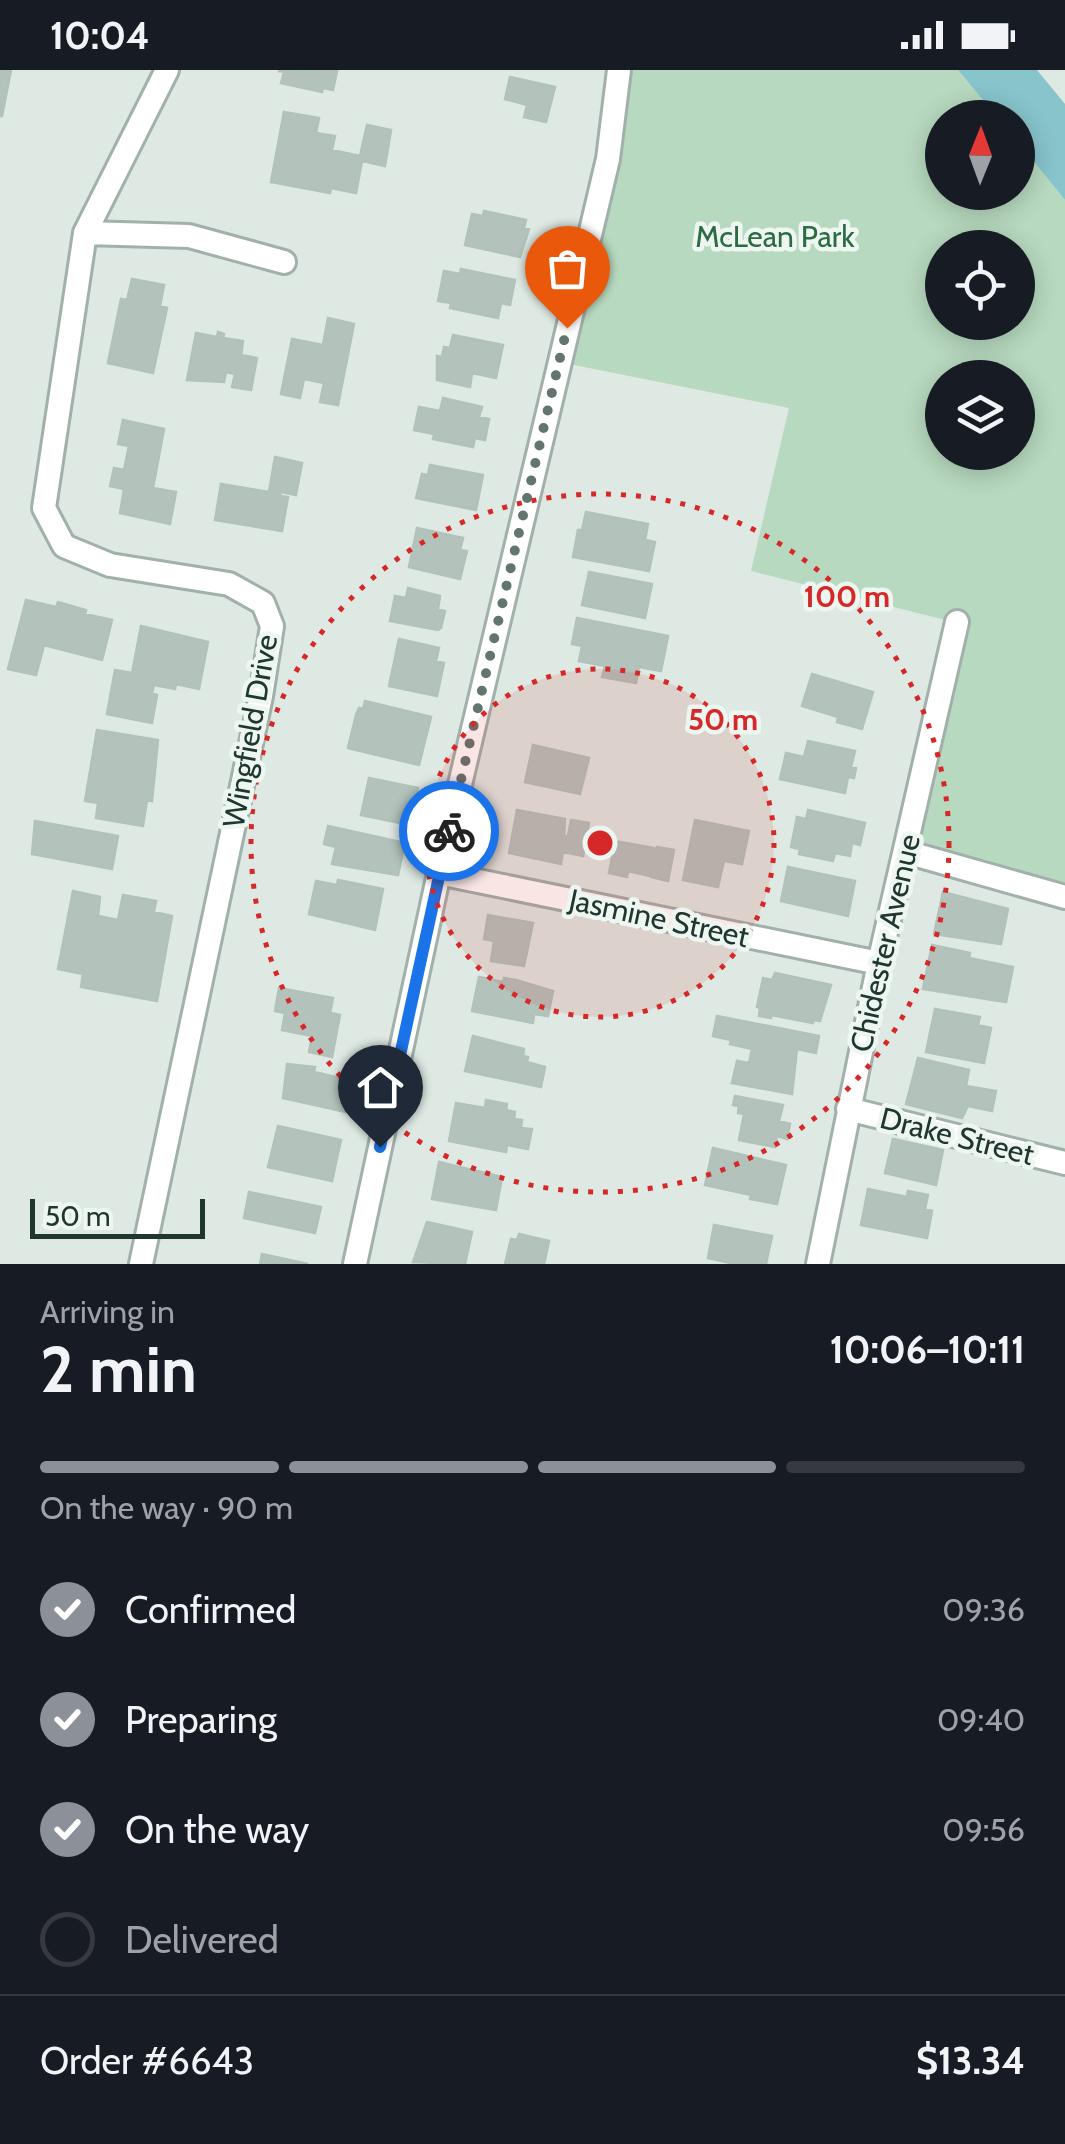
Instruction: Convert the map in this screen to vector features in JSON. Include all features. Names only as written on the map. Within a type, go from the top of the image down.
[{"type":"street","name":"Wingfield Drive","points":[[141,1264],[261,696],[272,626],[263,602],[229,584],[110,565],[64,546],[44,508],[85,233],[167,70]]},
{"type":"street","points":[[355,1264],[439,873],[608,159],[619,70]]},
{"type":"street","points":[[85,233],[189,236],[284,262]]},
{"type":"street","name":"Chidester Avenue","points":[[818,1264],[879,963],[957,622]]},
{"type":"street","points":[[906,852],[1065,896]]},
{"type":"street","name":"Jasmine Street","points":[[439,873],[879,963]]},
{"type":"street","name":"Drake Street","points":[[848,1109],[1065,1163]]},
{"type":"green space","name":"McLean Park","points":[[619,70],[958,70],[983,100],[925,100],[925,210],[1035,210],[1035,163],[1065,200],[1065,897],[906,852],[957,623],[751,571],[789,408],[559,362]]},
{"type":"water","points":[[958,70],[1037,70],[1065,104],[1065,200],[1035,163],[1035,100],[983,100]]},
{"type":"building","points":[[0,70],[11,70],[2,116],[0,116]]},
{"type":"building","points":[[278,71],[337,71],[333,90],[323,88],[322,92],[281,83],[284,72]]},
{"type":"building","points":[[510,77],[555,87],[546,122],[524,117],[527,105],[505,99]]},
{"type":"building","points":[[284,112],[319,118],[316,133],[335,136],[332,150],[360,156],[367,125],[391,130],[385,166],[362,161],[356,193],[331,188],[330,193],[271,182]]},
{"type":"building","points":[[484,211],[526,220],[524,228],[529,229],[520,257],[465,245],[472,214],[483,216]]},
{"type":"building","points":[[461,269],[515,280],[510,305],[501,303],[498,318],[450,308],[451,303],[438,301],[444,271],[460,274]]},
{"type":"building","points":[[132,279],[164,285],[160,306],[167,308],[153,373],[108,363],[121,299],[127,300]]},
{"type":"building","points":[[328,318],[354,324],[338,405],[320,402],[324,383],[304,379],[300,398],[281,394],[292,339],[323,345]]},
{"type":"building","points":[[218,332],[224,334],[223,338],[243,341],[241,355],[257,358],[251,390],[232,387],[235,374],[226,372],[224,382],[187,380],[196,333],[217,337]]},
{"type":"building","points":[[453,335],[503,345],[496,378],[472,373],[470,387],[437,380],[437,356],[442,357],[444,347],[450,348]]},
{"type":"building","points":[[443,398],[482,407],[479,417],[489,419],[485,440],[475,438],[473,447],[433,439],[434,434],[414,430],[419,407],[440,411]]},
{"type":"building","points":[[123,420],[164,429],[153,488],[176,492],[170,524],[120,513],[124,489],[110,486],[114,468],[124,470],[129,446],[118,444]]},
{"type":"building","points":[[275,457],[302,463],[296,495],[281,492],[280,496],[288,497],[282,531],[215,520],[221,484],[269,492]]},
{"type":"building","points":[[430,465],[483,475],[476,510],[416,498],[422,474],[428,475]]},
{"type":"building","points":[[586,512],[648,524],[645,540],[655,542],[649,571],[573,557]]},
{"type":"building","points":[[417,528],[463,538],[460,550],[467,551],[460,579],[409,567]]},
{"type":"building","points":[[589,572],[652,584],[645,618],[582,605]]},
{"type":"building","points":[[408,588],[440,596],[438,609],[445,611],[441,628],[390,621],[395,596],[406,598]]},
{"type":"building","points":[[26,600],[56,607],[58,602],[112,620],[102,660],[44,645],[36,675],[8,669]]},
{"type":"building","points":[[577,618],[668,636],[661,671],[639,667],[636,683],[602,677],[605,666],[579,661],[582,646],[572,644]]},
{"type":"building","points":[[141,626],[208,642],[199,689],[154,685],[152,693],[157,695],[152,723],[107,714],[115,670],[132,673]]},
{"type":"building","points":[[399,639],[439,648],[436,661],[444,663],[437,696],[389,686]]},
{"type":"building","points":[[812,674],[873,692],[862,729],[802,706]]},
{"type":"building","points":[[365,701],[431,717],[419,765],[348,748],[356,715]]},
{"type":"building","points":[[97,730],[158,740],[152,801],[147,800],[143,826],[96,818],[98,803],[85,801]]},
{"type":"building","points":[[808,741],[855,751],[851,767],[856,768],[854,778],[848,777],[845,793],[780,779],[786,753],[804,757]]},
{"type":"building","points":[[533,745],[589,758],[580,794],[525,782]]},
{"type":"building","points":[[369,778],[418,788],[410,825],[361,815]]},
{"type":"building","points":[[517,810],[565,819],[564,836],[568,836],[571,820],[589,823],[583,856],[563,852],[561,864],[509,853]]},
{"type":"building","points":[[808,810],[865,823],[860,845],[852,843],[850,856],[835,853],[833,861],[799,854],[800,849],[791,847],[797,817],[806,819]]},
{"type":"building","points":[[695,820],[749,831],[742,864],[724,861],[718,887],[683,880]]},
{"type":"building","points":[[35,821],[118,836],[112,869],[32,854]]},
{"type":"building","points":[[328,826],[405,843],[398,875],[332,864],[336,847],[324,844]]},
{"type":"building","points":[[615,841],[654,848],[655,857],[657,847],[674,850],[668,881],[651,877],[651,867],[650,876],[628,871],[627,877],[609,873]]},
{"type":"building","points":[[788,867],[855,881],[848,916],[781,901]]},
{"type":"building","points":[[338,880],[383,889],[375,930],[309,914],[316,881],[337,885]]},
{"type":"building","points":[[73,891],[100,897],[98,916],[118,920],[123,895],[156,901],[154,912],[172,916],[157,1001],[81,987],[83,974],[58,969]]},
{"type":"building","points":[[943,892],[1008,909],[1001,944],[934,934]]},
{"type":"building","points":[[488,915],[533,923],[524,966],[491,961],[494,941],[484,939]]},
{"type":"building","points":[[932,945],[1013,967],[1006,1002],[923,989]]},
{"type":"building","points":[[775,973],[831,985],[820,1021],[759,1016],[763,978],[772,980]]},
{"type":"building","points":[[479,977],[503,982],[504,978],[516,980],[553,991],[548,1016],[534,1014],[533,1023],[472,1011]]},
{"type":"building","points":[[279,988],[333,998],[330,1013],[340,1015],[332,1057],[309,1052],[312,1036],[282,1030],[285,1013],[275,1011]]},
{"type":"building","points":[[935,1009],[980,1017],[978,1025],[991,1028],[984,1063],[926,1052]]},
{"type":"building","points":[[717,1016],[819,1036],[816,1053],[797,1049],[792,1094],[732,1083],[737,1061],[749,1063],[752,1049],[713,1036]]},
{"type":"building","points":[[473,1036],[524,1049],[527,1062],[545,1067],[541,1087],[465,1071]]},
{"type":"building","points":[[918,1058],[969,1070],[966,1086],[996,1091],[992,1111],[968,1106],[962,1118],[906,1104]]},
{"type":"building","points":[[287,1064],[315,1067],[314,1072],[353,1081],[346,1112],[283,1098]]},
{"type":"building","points":[[735,1096],[783,1105],[779,1121],[790,1124],[787,1139],[777,1136],[775,1147],[739,1140],[744,1114],[738,1113],[739,1106],[733,1105]]},
{"type":"building","points":[[486,1100],[507,1104],[506,1110],[515,1112],[514,1119],[522,1120],[521,1128],[532,1129],[528,1149],[507,1145],[506,1152],[449,1141],[456,1103],[485,1108]]},
{"type":"building","points":[[278,1126],[341,1140],[332,1181],[268,1167]]},
{"type":"building","points":[[893,1139],[943,1150],[936,1185],[885,1173]]},
{"type":"building","points":[[713,1148],[786,1165],[777,1204],[705,1185]]},
{"type":"building","points":[[439,1162],[502,1177],[496,1210],[432,1199]]},
{"type":"building","points":[[868,1189],[907,1197],[908,1191],[928,1195],[925,1209],[932,1211],[927,1238],[861,1225]]},
{"type":"building","points":[[249,1192],[321,1207],[315,1233],[244,1218]]},
{"type":"building","points":[[427,1222],[472,1232],[465,1264],[413,1262]]},
{"type":"building","points":[[714,1225],[772,1236],[766,1264],[735,1264],[708,1258]]},
{"type":"building","points":[[519,1234],[549,1241],[544,1264],[505,1264],[511,1239],[517,1240]]},
{"type":"building","points":[[262,1254],[308,1264],[260,1264]]},
{"type":"way so far","points":[[449,831],[567,328]]},
{"type":"route","points":[[380,1147],[449,831]]}]
